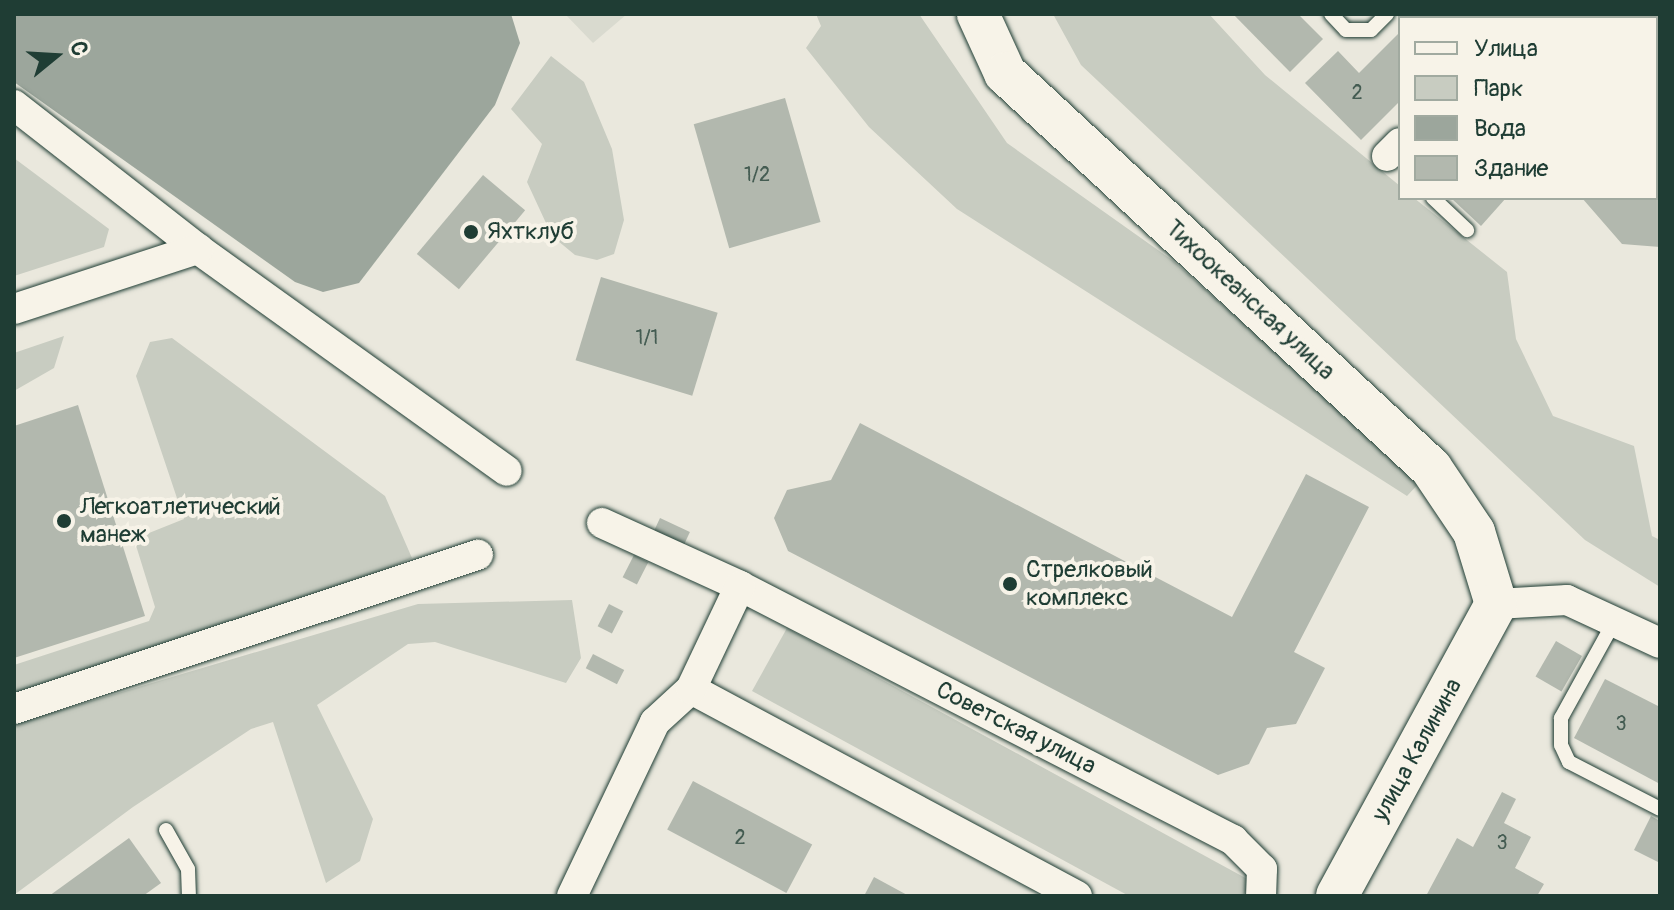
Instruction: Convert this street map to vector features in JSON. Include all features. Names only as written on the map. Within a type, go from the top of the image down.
[{"type":"main road","name":"Тихоокеанская улица","points":[[978,14],[1005,73],[1431,468],[1474,532],[1496,604]]},
{"type":"main road","name":"улица Калинина","points":[[1337,896],[1496,604]]},
{"type":"street","points":[[14,105],[198,249],[507,471]]},
{"type":"street","points":[[14,309],[198,249]]},
{"type":"street","name":"Советская улица","points":[[602,523],[740,586],[1233,840],[1262,869],[1263,895]]},
{"type":"street","points":[[14,709],[478,555]]},
{"type":"street","points":[[572,896],[655,722],[691,689],[740,586]]},
{"type":"street","points":[[1496,604],[1567,600],[1660,643]]},
{"type":"street","points":[[691,689],[1058,892]]},
{"type":"lane","points":[[1331,14],[1346,30],[1371,30],[1387,14]]},
{"type":"lane","points":[[1435,200],[1467,230]]},
{"type":"lane","points":[[1614,622],[1561,718],[1561,745],[1569,762],[1660,809]]},
{"type":"lane","points":[[166,830],[188,869],[189,896]]},
{"type":"shaded area","points":[[565,14],[627,14],[593,43]]},
{"type":"green space","points":[[816,14],[919,14],[1007,143],[1172,260],[1421,481],[1407,496],[957,209],[869,127],[806,48],[821,26]]},
{"type":"green space","points":[[1053,14],[1209,14],[1265,75],[1398,184],[1398,200],[1417,200],[1507,272],[1516,339],[1553,416],[1634,446],[1652,536],[1660,540],[1660,587],[1585,540],[1081,65]]},
{"type":"green space","points":[[551,56],[584,82],[612,149],[624,220],[614,254],[597,260],[575,255],[552,236],[527,182],[542,144],[511,109]]},
{"type":"green space","points":[[14,158],[109,229],[104,247],[14,276]]},
{"type":"green space","points":[[64,336],[54,368],[14,391],[14,353]]},
{"type":"green space","points":[[172,338],[385,496],[412,558],[360,581],[14,697],[14,665],[149,621],[155,607],[134,539],[184,519],[136,376],[150,342]]},
{"type":"green space","points":[[572,600],[581,658],[566,683],[435,642],[408,644],[317,705],[373,819],[360,861],[326,883],[273,722],[251,729],[133,807],[14,895],[14,724],[418,604]]},
{"type":"green space","points":[[787,628],[1251,881],[1243,896],[1129,896],[752,691]]},
{"type":"water","points":[[14,14],[511,14],[520,43],[495,105],[359,283],[323,292],[295,282],[14,82]]},
{"type":"building","points":[[1233,14],[1298,14],[1323,39],[1290,72]]},
{"type":"building","points":[[1398,34],[1398,103],[1361,140],[1305,83],[1338,51],[1359,73]]},
{"type":"building","points":[[785,98],[821,222],[729,248],[694,124]]},
{"type":"building","name":"Яхтклуб","points":[[483,175],[525,210],[459,289],[417,254]]},
{"type":"building","points":[[1658,192],[1660,247],[1622,244],[1584,200],[1658,200]]},
{"type":"building","points":[[1453,200],[1504,200],[1481,226]]},
{"type":"building","points":[[601,277],[718,313],[692,396],[576,360]]},
{"type":"building","name":"Легкоатлетический манеж","points":[[78,405],[145,616],[14,658],[14,426]]},
{"type":"building","name":"Стрелковый комплекс","points":[[860,423],[1232,617],[1306,474],[1369,507],[1294,652],[1325,668],[1296,724],[1267,728],[1249,764],[1218,775],[788,551],[774,518],[787,490],[831,480]]},
{"type":"building","points":[[660,518],[690,532],[684,545],[654,531]]},
{"type":"building","points":[[634,555],[648,562],[637,585],[623,577]]},
{"type":"building","points":[[609,604],[623,611],[612,634],[598,626]]},
{"type":"building","points":[[1556,641],[1582,656],[1561,692],[1536,677]]},
{"type":"building","points":[[593,654],[624,670],[617,684],[586,668]]},
{"type":"building","points":[[1605,679],[1660,707],[1660,784],[1574,738]]},
{"type":"building","points":[[693,781],[812,844],[786,893],[667,830]]},
{"type":"building","points":[[1502,792],[1516,799],[1504,823],[1531,837],[1515,868],[1544,884],[1537,896],[1426,896],[1457,838],[1473,847]]},
{"type":"building","points":[[1651,816],[1660,821],[1660,863],[1634,850]]},
{"type":"building","points":[[129,838],[161,883],[143,896],[49,896]]},
{"type":"building","points":[[874,877],[909,896],[864,896]]},
{"type":"place","name":"Яхтклуб","points":[[471,232]]},
{"type":"place","name":"Легкоатлетический манеж","points":[[64,521]]},
{"type":"place","name":"Стрелковый комплекс","points":[[1010,584]]}]
